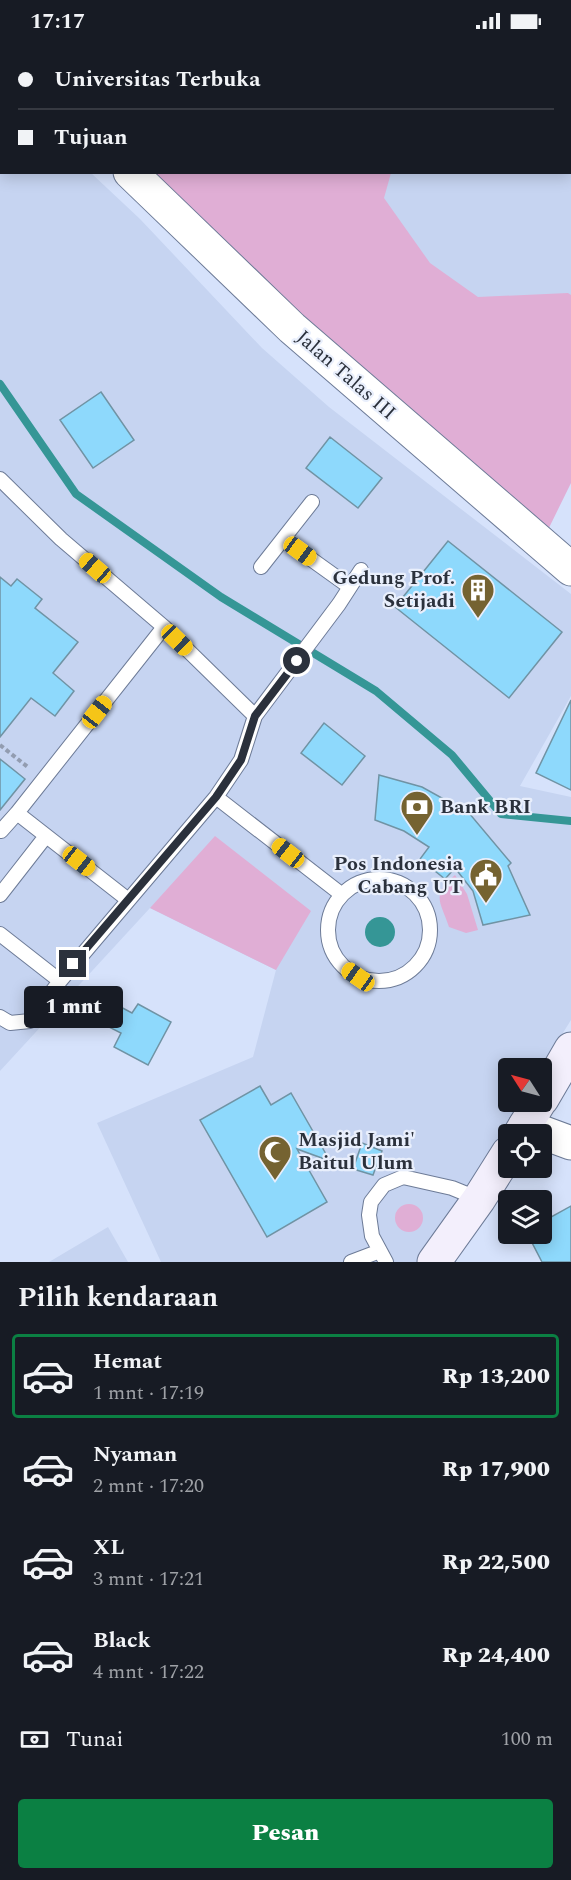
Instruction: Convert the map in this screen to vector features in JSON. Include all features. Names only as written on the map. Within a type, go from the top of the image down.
[{"type":"main road","points":[[434,1262],[479,1199],[571,1049]]},
{"type":"street","name":"Jalan Talas III","points":[[132,174],[292,328],[571,570]]},
{"type":"street","points":[[527,1123],[571,1143]]},
{"type":"lane","points":[[0,479],[61,539],[164,627],[255,716]]},
{"type":"lane","points":[[261,567],[312,502]]},
{"type":"lane","points":[[284,539],[350,587]]},
{"type":"lane","points":[[0,1017],[10,1023],[30,1021],[128,899],[216,797],[241,760],[255,716],[339,604],[361,570]]},
{"type":"lane","points":[[1,831],[164,627]]},
{"type":"lane","points":[[216,797],[341,894]]},
{"type":"lane","points":[[17,813],[128,899]]},
{"type":"lane","points":[[0,895],[46,836]]},
{"type":"lane","points":[[371,878],[387,878],[402,883],[416,892],[425,906],[430,921],[430,938],[426,951],[411,970],[391,980],[374,981],[358,977],[341,966],[331,949],[327,929],[332,909],[341,894],[355,884],[371,878]]},
{"type":"lane","points":[[0,934],[60,981]]},
{"type":"lane","points":[[351,1262],[383,1256],[372,1236],[369,1215],[371,1202],[384,1185],[403,1177],[443,1186],[479,1199]]},
{"type":"path","points":[[0,745],[43,780]]},
{"type":"shaded area","points":[[0,174],[92,174],[140,219],[262,348],[329,407],[571,594],[571,696],[520,786],[571,797],[571,1020],[547,1058],[498,1058],[498,1112],[514,1112],[507,1124],[498,1124],[498,1138],[421,1262],[161,1262],[97,1123],[253,1057],[276,970],[150,908],[0,1071]]},
{"type":"shaded area","points":[[130,174],[571,174],[571,483]]},
{"type":"shaded area","points":[[130,174],[391,174],[384,198],[430,263],[478,297],[568,293],[571,295],[571,483],[542,542]]},
{"type":"shaded area","points":[[215,836],[311,911],[276,970],[150,908]]},
{"type":"shaded area","points":[[455,875],[467,894],[478,930],[466,933],[449,927],[440,894],[447,882]]},
{"type":"shaded area","points":[[380,917],[391,921],[395,932],[391,943],[380,947],[369,943],[365,932],[369,921]]},
{"type":"shaded area","points":[[409,1204],[419,1208],[423,1218],[419,1228],[409,1232],[399,1228],[395,1218],[399,1208]]},
{"type":"shaded area","points":[[108,1227],[128,1262],[49,1262]]},
{"type":"building","points":[[101,392],[134,440],[93,468],[60,420]]},
{"type":"building","points":[[330,437],[382,478],[358,508],[306,468]]},
{"type":"building","name":"Gedung Prof. Setijadi","points":[[448,541],[562,632],[509,698],[395,607]]},
{"type":"building","points":[[0,577],[11,586],[17,579],[42,599],[35,608],[78,642],[53,673],[74,691],[55,716],[31,698],[0,737]]},
{"type":"building","points":[[571,700],[571,790],[536,773]]},
{"type":"building","points":[[324,723],[365,756],[342,785],[301,753]]},
{"type":"building","points":[[0,759],[25,779],[0,810]]},
{"type":"building","points":[[379,775],[422,787],[469,813],[511,863],[508,866],[530,915],[483,925],[473,891],[455,868],[445,879],[420,859],[429,847],[404,831],[375,820]]},
{"type":"building","points":[[138,1004],[171,1022],[148,1065],[114,1047],[121,1033],[105,1025],[117,1005],[132,1013]]},
{"type":"building","name":"Masjid Jami' Baitul Ulum","points":[[260,1086],[271,1105],[291,1093],[330,1161],[297,1149],[327,1202],[267,1237],[200,1120]]},
{"type":"building","points":[[362,1143],[382,1151],[373,1175],[353,1169]]},
{"type":"building","points":[[571,1206],[571,1262],[542,1262],[533,1244],[552,1244],[552,1216]]},
{"type":"waterway","points":[[0,384],[76,494],[221,597],[376,691],[452,755],[501,814],[571,821]]},
{"type":"place","name":"Gedung Prof. Setijadi","points":[[478,619]]},
{"type":"place","name":"Bank BRI","points":[[417,836]]},
{"type":"place","name":"Pos Indonesia Cabang UT","points":[[486,904]]},
{"type":"place","name":"Masjid Jami' Baitul Ulum","points":[[275,1181]]},
{"type":"route","points":[[73,964],[216,797],[241,760],[255,716],[297,661]]}]
